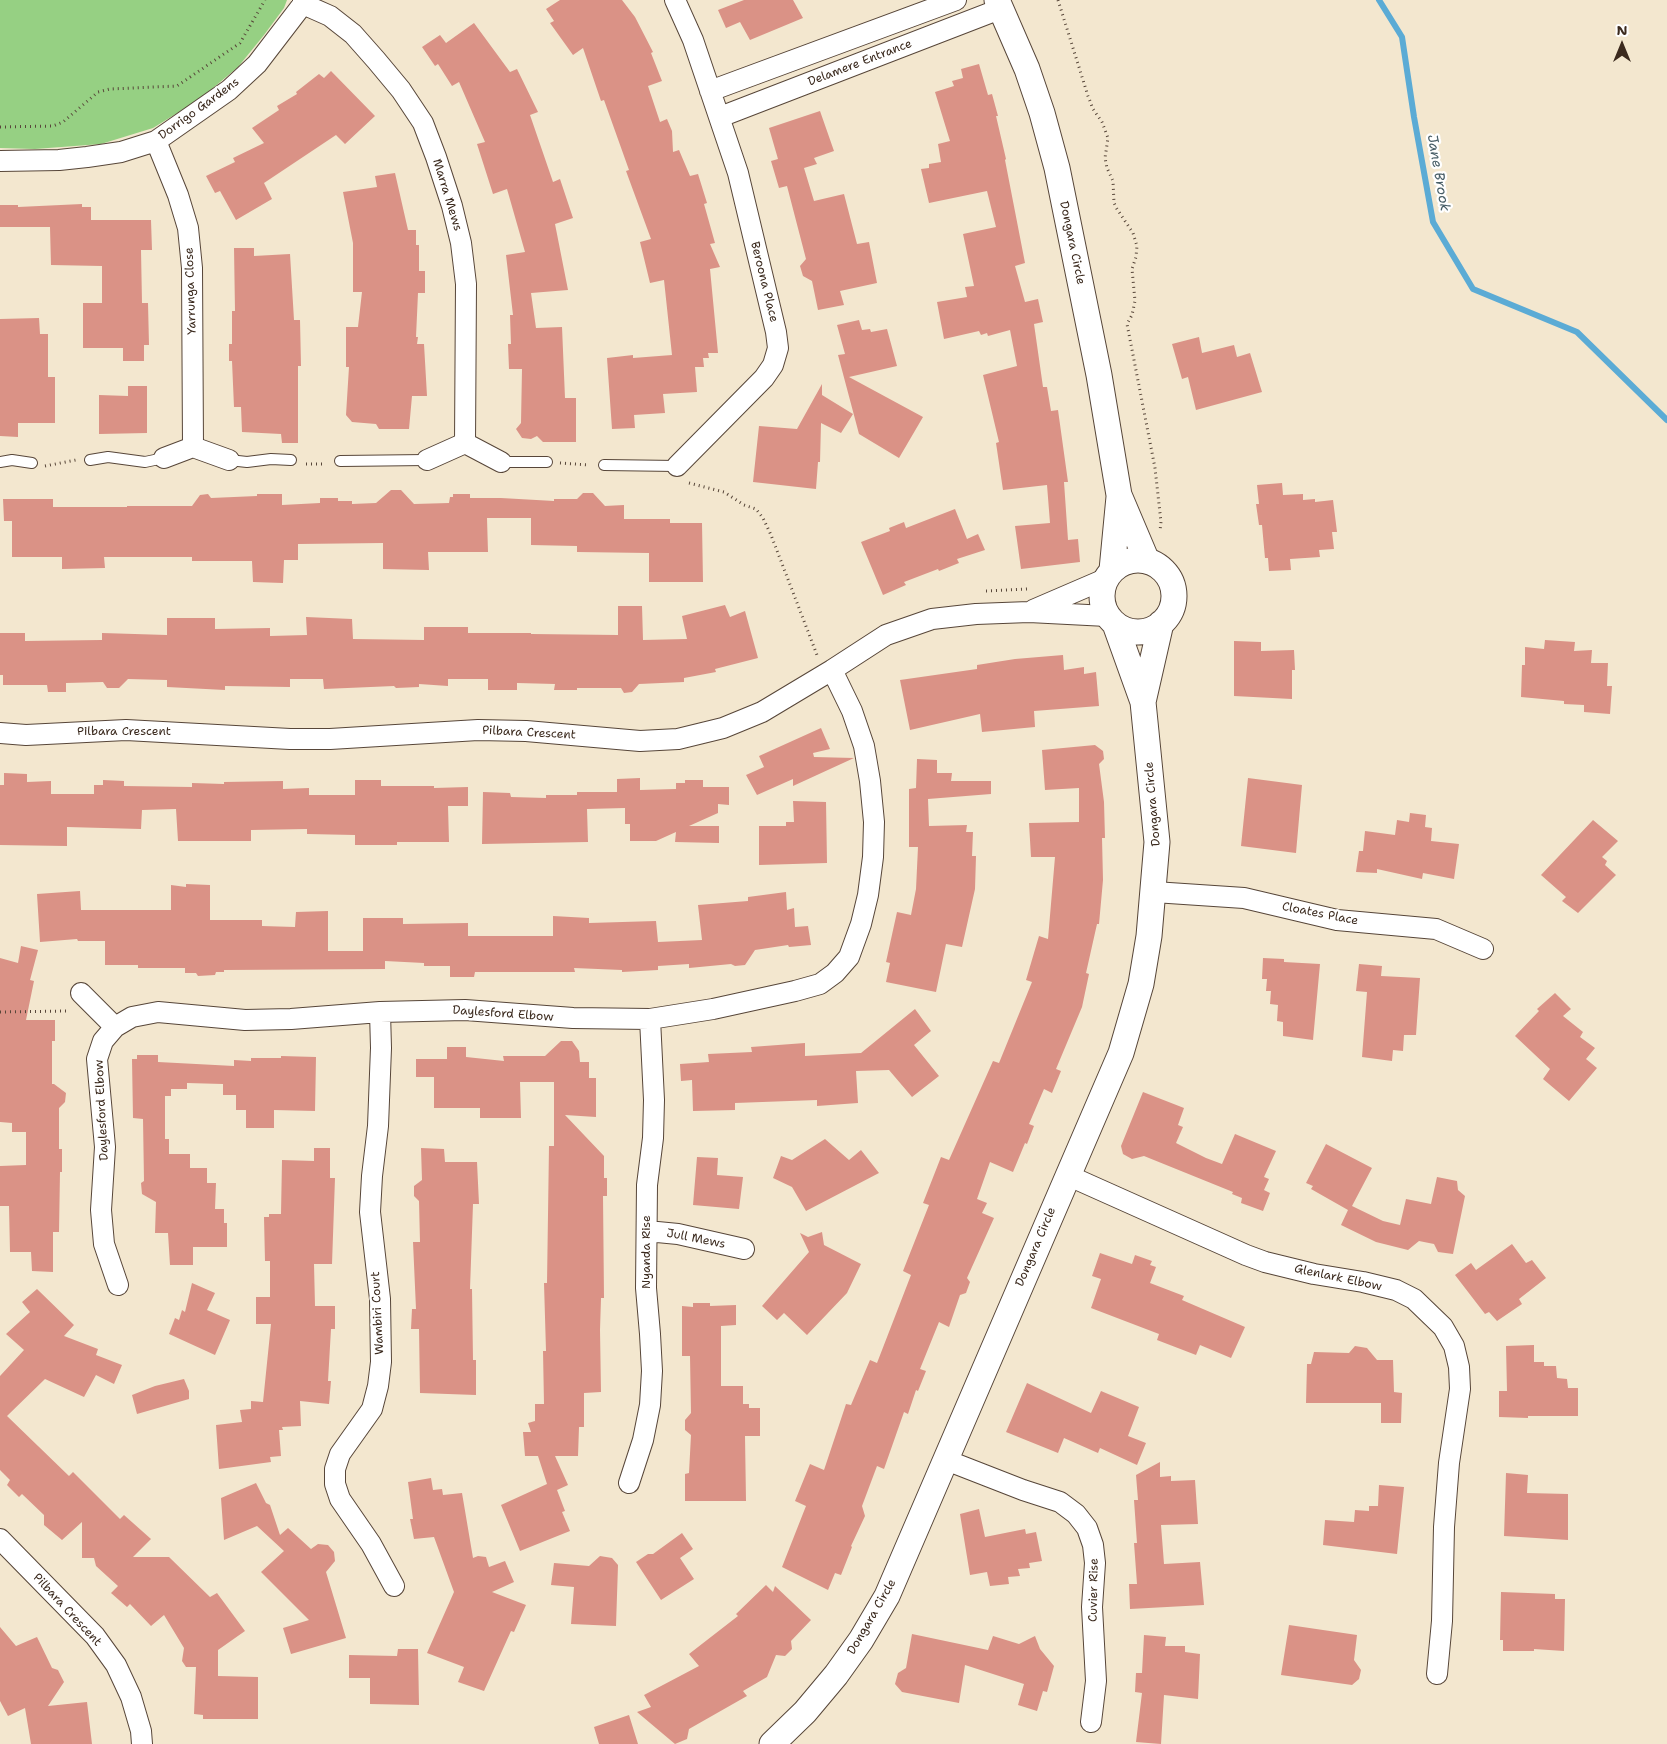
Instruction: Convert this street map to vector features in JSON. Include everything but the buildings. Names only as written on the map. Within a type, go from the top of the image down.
[{"type":"street","name":"Beroona Place","points":[[675,0],[693,40],[738,173],[776,332],[778,348],[773,365],[764,378],[677,466]]},
{"type":"street","name":"Delamere Entrance","points":[[710,91],[956,0]]},
{"type":"street","name":"Dorrigo Gardens","points":[[0,161],[59,160],[87,157],[121,152],[156,141],[229,90],[256,64],[303,2]]},
{"type":"street","name":"Marra Mews","points":[[303,2],[330,16],[353,34],[376,60],[401,90],[423,123],[436,157],[452,206],[461,243],[466,284],[465,442]]},
{"type":"street","name":"Delamere Entrance","points":[[720,117],[999,5]]},
{"type":"street","name":"Dongara Circle","points":[[999,5],[1027,70],[1042,113],[1057,168],[1099,375],[1119,495],[1147,561]]},
{"type":"street","name":"Yarrunga Close","points":[[156,141],[178,195],[188,228],[192,268],[194,447]]},
{"type":"street","points":[[426,460],[465,442],[502,462]]},
{"type":"street","points":[[164,458],[194,447],[229,460]]},
{"type":"street","name":"Dongara Circle","points":[[1108,574],[1119,495]]},
{"type":"street","points":[[1138,559],[1153,562],[1165,571],[1173,584],[1175,598],[1173,608],[1167,618],[1156,628],[1142,632],[1130,631],[1111,620],[1101,599],[1101,592],[1108,574],[1123,562],[1138,559]]},
{"type":"street","name":"Pilbara Crescent","points":[[1029,612],[1108,574]]},
{"type":"street","name":"Pilbara Crescent","points":[[0,733],[26,735],[126,730],[290,739],[330,739],[478,730],[526,731],[640,741],[678,739],[723,728],[762,712],[829,661],[886,635],[932,619],[976,614],[1029,612],[1111,620]]},
{"type":"street","name":"Dongara Circle","points":[[772,1744],[805,1712],[836,1675],[861,1640],[887,1596],[1121,1053],[1141,984],[1154,892],[1157,842],[1143,702],[1111,620]]},
{"type":"street","name":"Dongara Circle","points":[[1143,702],[1161,623]]},
{"type":"street","name":"Daylesford Elbow","points":[[118,1285],[104,1244],[102,1210],[105,1147],[98,1059],[103,1040],[114,1027],[132,1017],[158,1012],[245,1020],[291,1019],[380,1012],[465,1010],[573,1018],[650,1019],[713,1009],[820,984],[835,973],[848,957],[861,924],[868,895],[873,857],[874,822],[864,746],[852,711],[829,661]]},
{"type":"street","name":"Cloates Place","points":[[1154,892],[1244,898],[1337,920],[1436,929],[1483,950]]},
{"type":"street","points":[[81,993],[114,1027]]},
{"type":"street","name":"Wambiri Court","points":[[380,1012],[381,1048],[378,1126],[370,1212],[380,1299],[378,1386],[372,1409],[340,1454],[335,1484],[340,1499],[371,1544],[394,1586]]},
{"type":"street","name":"Nyanda Rise","points":[[630,1483],[643,1440],[650,1405],[652,1372],[646,1288],[647,1185],[653,1138],[654,1100],[650,1019]]},
{"type":"street","name":"Glenlark Elbow","points":[[1067,1176],[1258,1259],[1314,1274],[1363,1282],[1396,1290],[1414,1299],[1443,1327],[1454,1346],[1459,1367],[1460,1389],[1449,1462],[1444,1527],[1442,1621],[1437,1674]]},
{"type":"street","name":"Jull Mews","points":[[647,1231],[678,1234],[744,1249]]},
{"type":"street","name":"Cuvier Rise","points":[[946,1460],[1023,1490],[1060,1502],[1076,1514],[1087,1528],[1094,1545],[1095,1563],[1092,1607],[1096,1681],[1091,1722]]},
{"type":"street","name":"Pilbara Crescent","points":[[0,1539],[95,1636],[116,1665],[131,1698],[141,1731],[142,1744]]},
{"type":"lane","points":[[90,460],[108,457],[145,462],[164,458]]},
{"type":"lane","points":[[229,460],[247,462],[271,459],[291,460]]},
{"type":"lane","points":[[0,462],[12,460],[32,463]]},
{"type":"lane","points":[[340,461],[426,460]]},
{"type":"lane","points":[[502,462],[547,462]]},
{"type":"lane","points":[[604,465],[677,466]]},
{"type":"path","points":[[0,127],[53,126],[63,122],[98,92],[110,89],[177,86],[240,43],[265,0]]},
{"type":"path","points":[[1058,0],[1090,102],[1102,122],[1108,138],[1105,158],[1113,181],[1114,203],[1133,233],[1137,246],[1132,269],[1135,301],[1132,315],[1127,324],[1155,468],[1161,522],[1160,531],[1157,535]]},
{"type":"path","points":[[32,463],[47,466],[72,460],[90,460]]},
{"type":"path","points":[[291,460],[323,465],[340,461]]},
{"type":"path","points":[[547,462],[604,465]]},
{"type":"path","points":[[677,466],[690,484],[724,492],[744,505],[756,509],[763,518],[771,535],[818,657],[829,661]]},
{"type":"path","points":[[982,592],[1036,588]]},
{"type":"path","points":[[0,1012],[67,1011],[75,1006],[81,993]]},
{"type":"green space","points":[[0,0],[287,0],[284,8],[238,67],[200,99],[153,128],[101,144],[35,149],[0,148]]},
{"type":"waterway","name":"Jane Brook","points":[[1379,0],[1402,37],[1433,222],[1473,289],[1577,332],[1667,420]]}]
